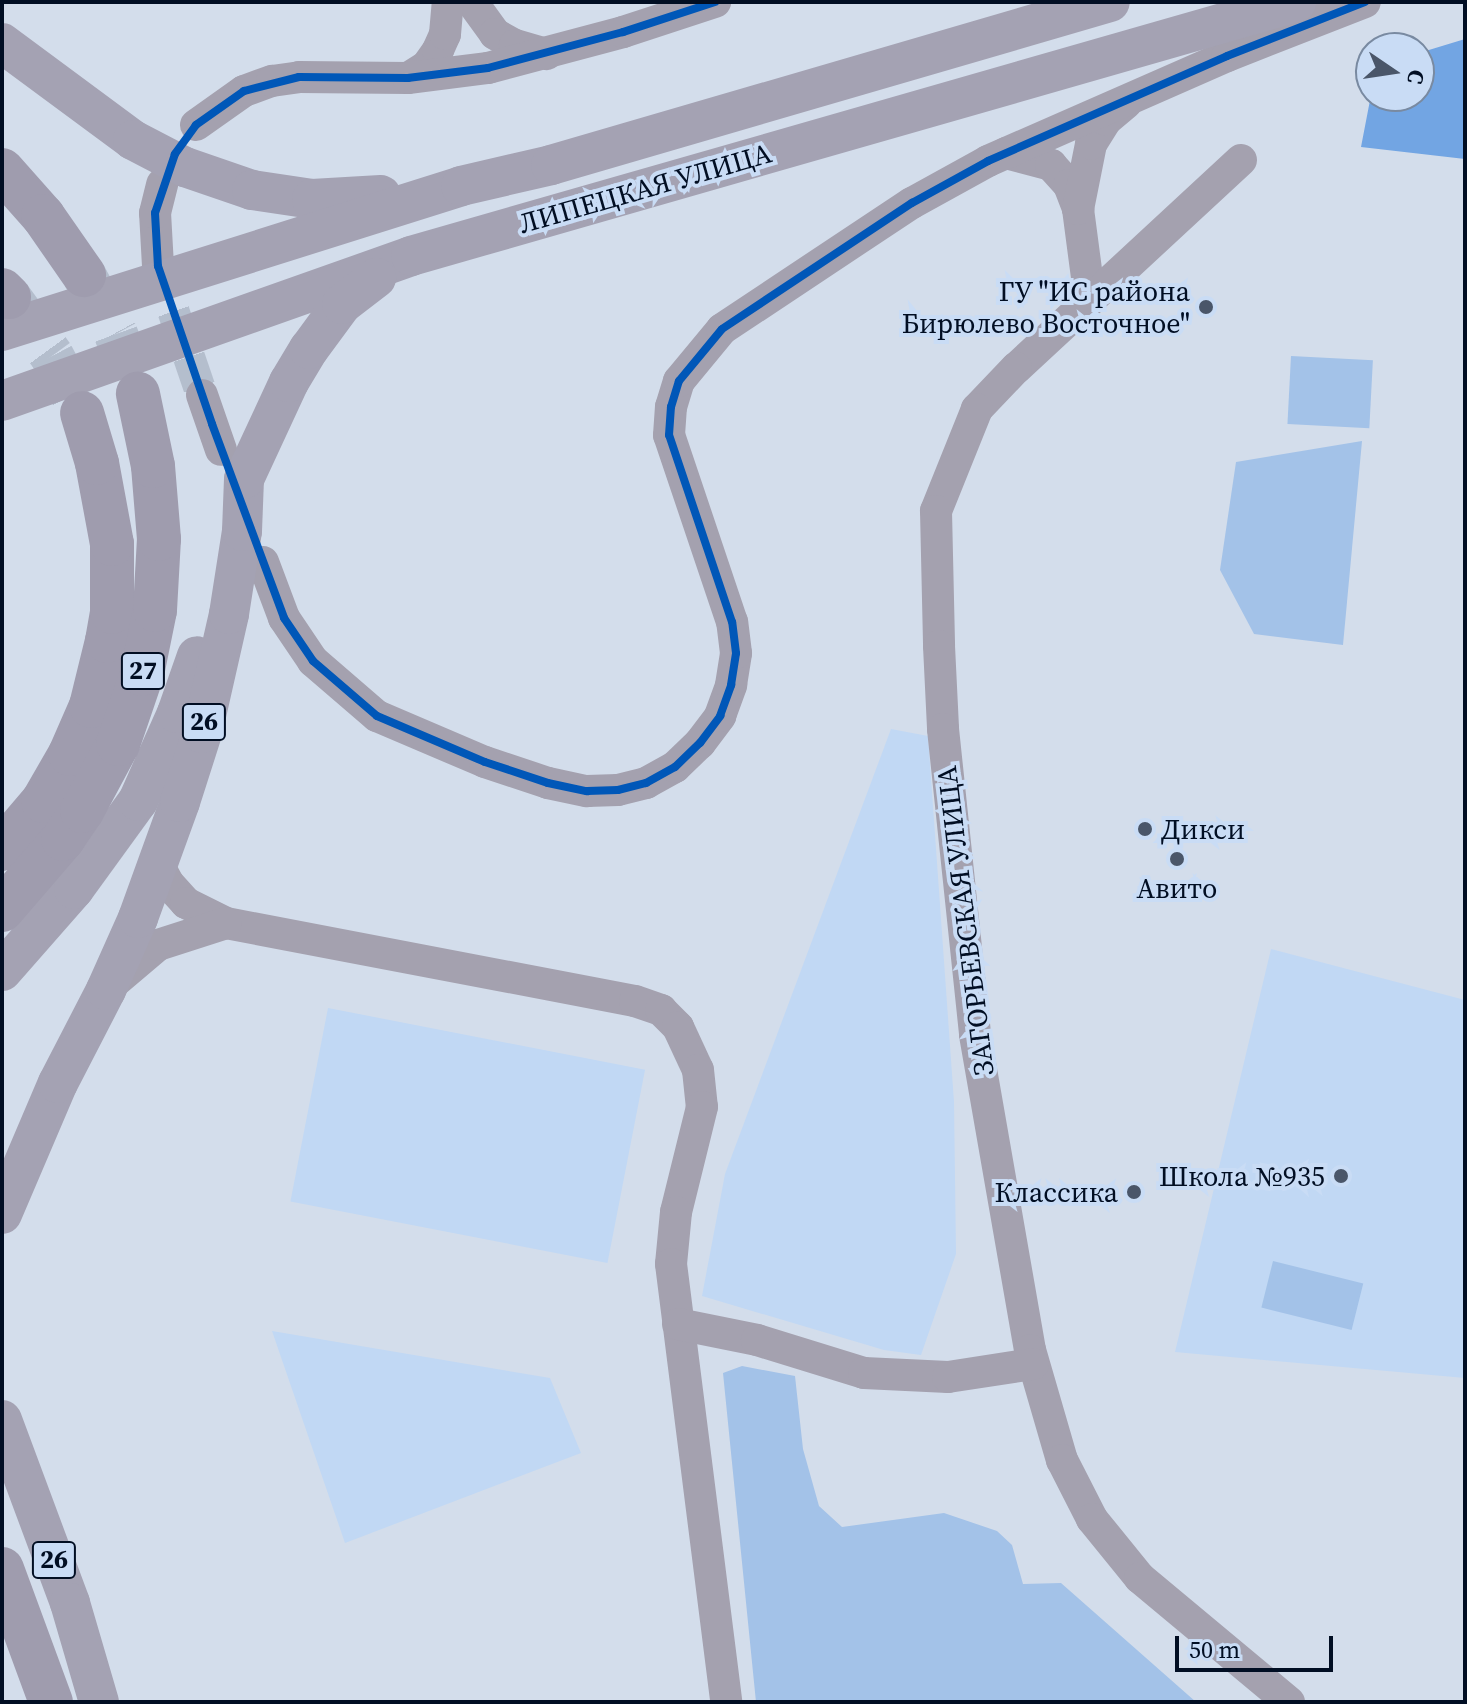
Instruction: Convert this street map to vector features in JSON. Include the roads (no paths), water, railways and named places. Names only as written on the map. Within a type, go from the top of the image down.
[{"type":"highway","points":[[2,170],[43,216],[84,275]]},
{"type":"highway","name":"27","points":[[2,910],[63,839],[93,791],[118,744],[142,674],[155,610],[159,539],[153,466],[138,394]]},
{"type":"highway","points":[[2,849],[43,801],[70,754],[91,706],[107,641],[113,601],[112,544],[97,463],[82,413]]},
{"type":"highway","points":[[2,1569],[51,1702]]},
{"type":"main road","name":"ЛИПЕЦКАЯ УЛИЦА","points":[[4,306],[551,165],[1110,2]]},
{"type":"main road","name":"ЛИПЕЦКАЯ УЛИЦА","points":[[2,401],[411,256],[1296,2]]},
{"type":"main road","points":[[2,43],[133,140],[185,167],[252,190],[312,199],[461,186]]},
{"type":"main road","name":"26","points":[[2,1214],[58,1083],[106,990],[158,864],[202,733],[237,570],[233,464],[342,304],[411,256]]},
{"type":"main road","points":[[2,971],[118,833],[151,774],[177,713],[203,637],[233,464]]},
{"type":"main road","name":"26","points":[[2,1420],[70,1603],[99,1702]]},
{"type":"street","points":[[408,78],[427,66],[438,50],[445,34],[448,2]]},
{"type":"street","points":[[472,2],[495,34],[515,45],[547,54]]},
{"type":"street","points":[[196,125],[220,105],[272,81],[299,77],[408,78],[488,68],[547,54],[715,2]]},
{"type":"street","points":[[263,562],[284,618],[313,661],[377,716],[485,762],[548,783],[587,791],[618,790],[646,783],[675,767],[700,743],[720,716],[731,685],[736,653],[723,587],[672,446],[671,407],[679,381],[722,329],[912,203],[1006,153],[1365,2]]},
{"type":"street","points":[[1078,209],[1091,144],[1106,120],[1133,97]]},
{"type":"street","points":[[1006,153],[1051,165],[1069,185],[1078,209],[1090,300]]},
{"type":"street","name":"ЗАГОРЬЕВСКАЯ УЛИЦА","points":[[1241,160],[977,409],[936,511],[943,729],[975,1035],[1033,1364],[1062,1460],[1092,1519],[1140,1578],[1289,1702]]},
{"type":"street","points":[[158,266],[155,213],[162,184]]},
{"type":"street","points":[[202,395],[233,464]]},
{"type":"street","points":[[158,864],[168,883],[186,903],[226,923],[635,1001],[661,1010],[672,1018],[693,1053],[702,1107],[672,1237],[671,1264],[726,1702]]},
{"type":"street","points":[[106,990],[158,945],[226,923]]},
{"type":"street","points":[[678,1324],[757,1340],[864,1373],[948,1377],[1033,1364]]},
{"type":"tunnel","points":[[158,266],[202,395]]},
{"type":"tunnel","points":[[84,275],[116,334],[138,394]]},
{"type":"tunnel","points":[[9,297],[52,356],[82,413]]},
{"type":"place","name":"ГУ \"ИС района Бирюлево Восточное\"","points":[[1206,307]]},
{"type":"place","name":"Дикси","points":[[1145,829]]},
{"type":"place","name":"Авито","points":[[1177,859]]},
{"type":"place","name":"Школа №935","points":[[1341,1176]]},
{"type":"place","name":"Классика","points":[[1134,1192]]}]
